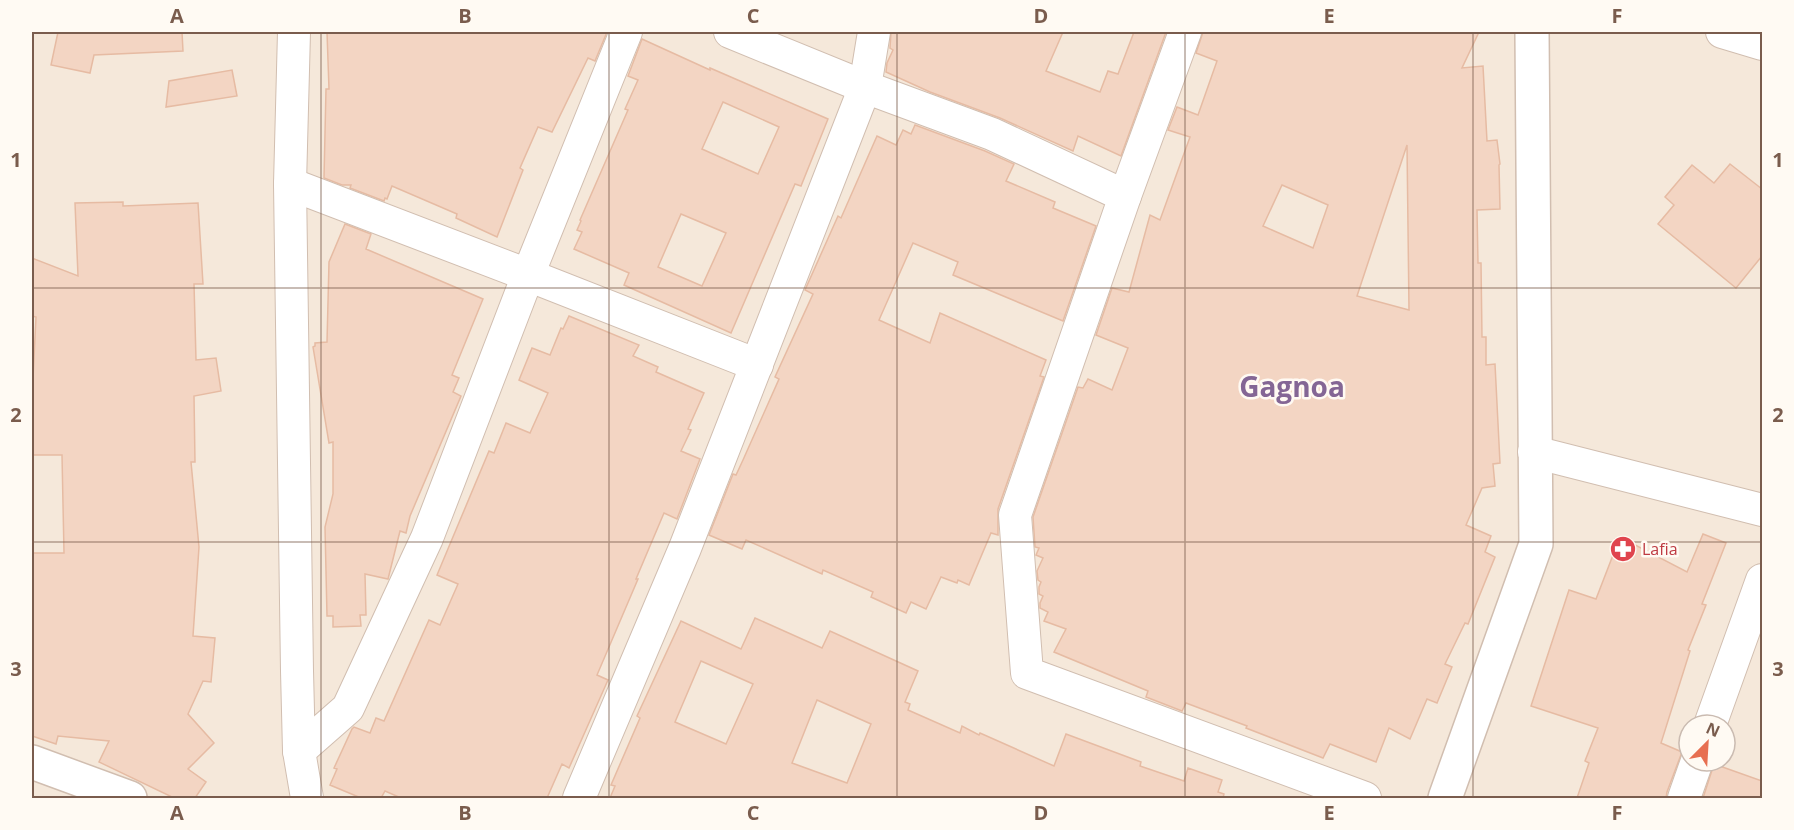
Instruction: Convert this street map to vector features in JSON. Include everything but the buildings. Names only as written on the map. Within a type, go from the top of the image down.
[{"type":"street","points":[[294,32],[290,184],[298,751],[307,798]]},
{"type":"street","points":[[298,751],[348,708],[427,538],[528,275],[626,32]]},
{"type":"street","points":[[730,32],[865,87],[992,134],[1125,196]]},
{"type":"street","points":[[579,798],[685,548],[865,87],[874,32]]},
{"type":"street","points":[[1185,32],[1125,196],[1015,515],[1027,673],[1365,798]]},
{"type":"street","points":[[1445,798],[1536,544],[1532,32]]},
{"type":"street","points":[[1722,32],[1762,44]]},
{"type":"street","points":[[290,184],[757,365]]},
{"type":"street","points":[[1534,452],[1762,510]]},
{"type":"street","points":[[1714,713],[1762,580]]},
{"type":"street","points":[[32,762],[130,798]]},
{"type":"street","points":[[1684,798],[1693,773]]},
{"type":"shaded area","points":[[32,32],[1762,32],[1762,798],[32,798]]},
{"type":"place","name":"Lafia","points":[[1623,549]]},
{"type":"district","name":"Gagnoa","points":[[1292,386]]}]
